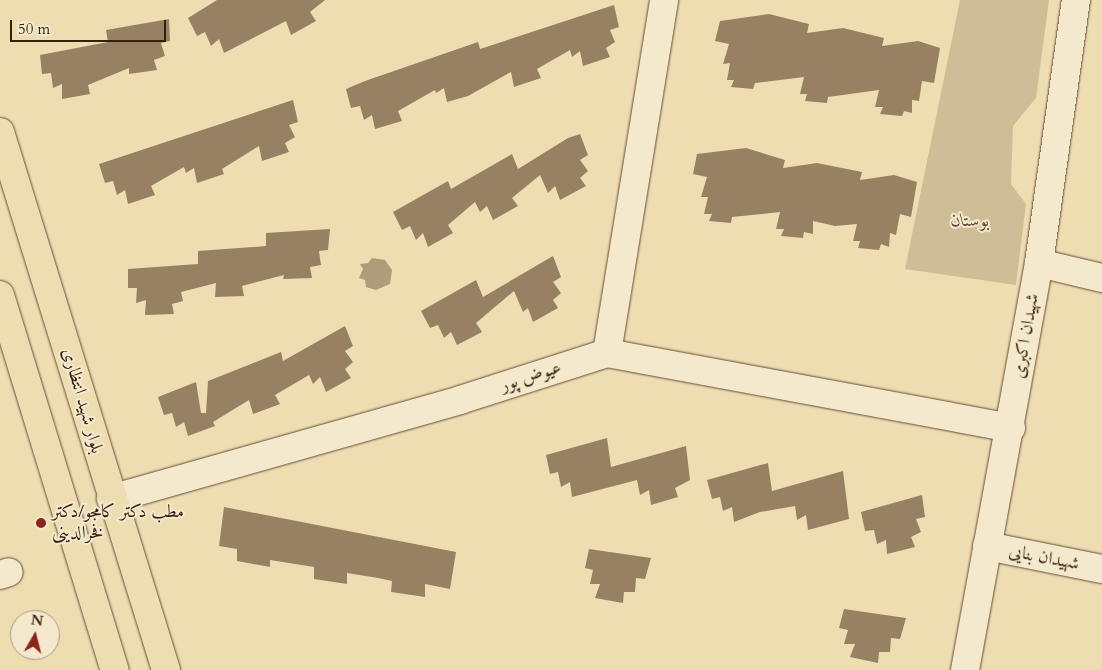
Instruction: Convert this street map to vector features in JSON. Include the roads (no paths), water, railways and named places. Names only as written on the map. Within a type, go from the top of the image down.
[{"type":"main road","name":"بلوار شهید انتظاری","points":[[0,132],[37,245],[111,499],[166,670]]},
{"type":"main road","points":[[0,295],[116,670]]},
{"type":"street","points":[[664,0],[607,353],[1011,428]]},
{"type":"street","name":"شهیدان اکبری","points":[[965,670],[987,546],[1011,428],[1039,263],[1076,0]]},
{"type":"street","points":[[1039,263],[1102,278]]},
{"type":"street","name":"عیوض پور","points":[[111,499],[460,400],[607,353]]},
{"type":"street","name":"شهیدان بنایی","points":[[987,546],[1102,569]]},
{"type":"place","name":"مطب دکتر کامجو/دکتر فخرالدینی","points":[[41,523]]},
{"type":"park label","name":"بوستان","points":[[970,221]]}]
